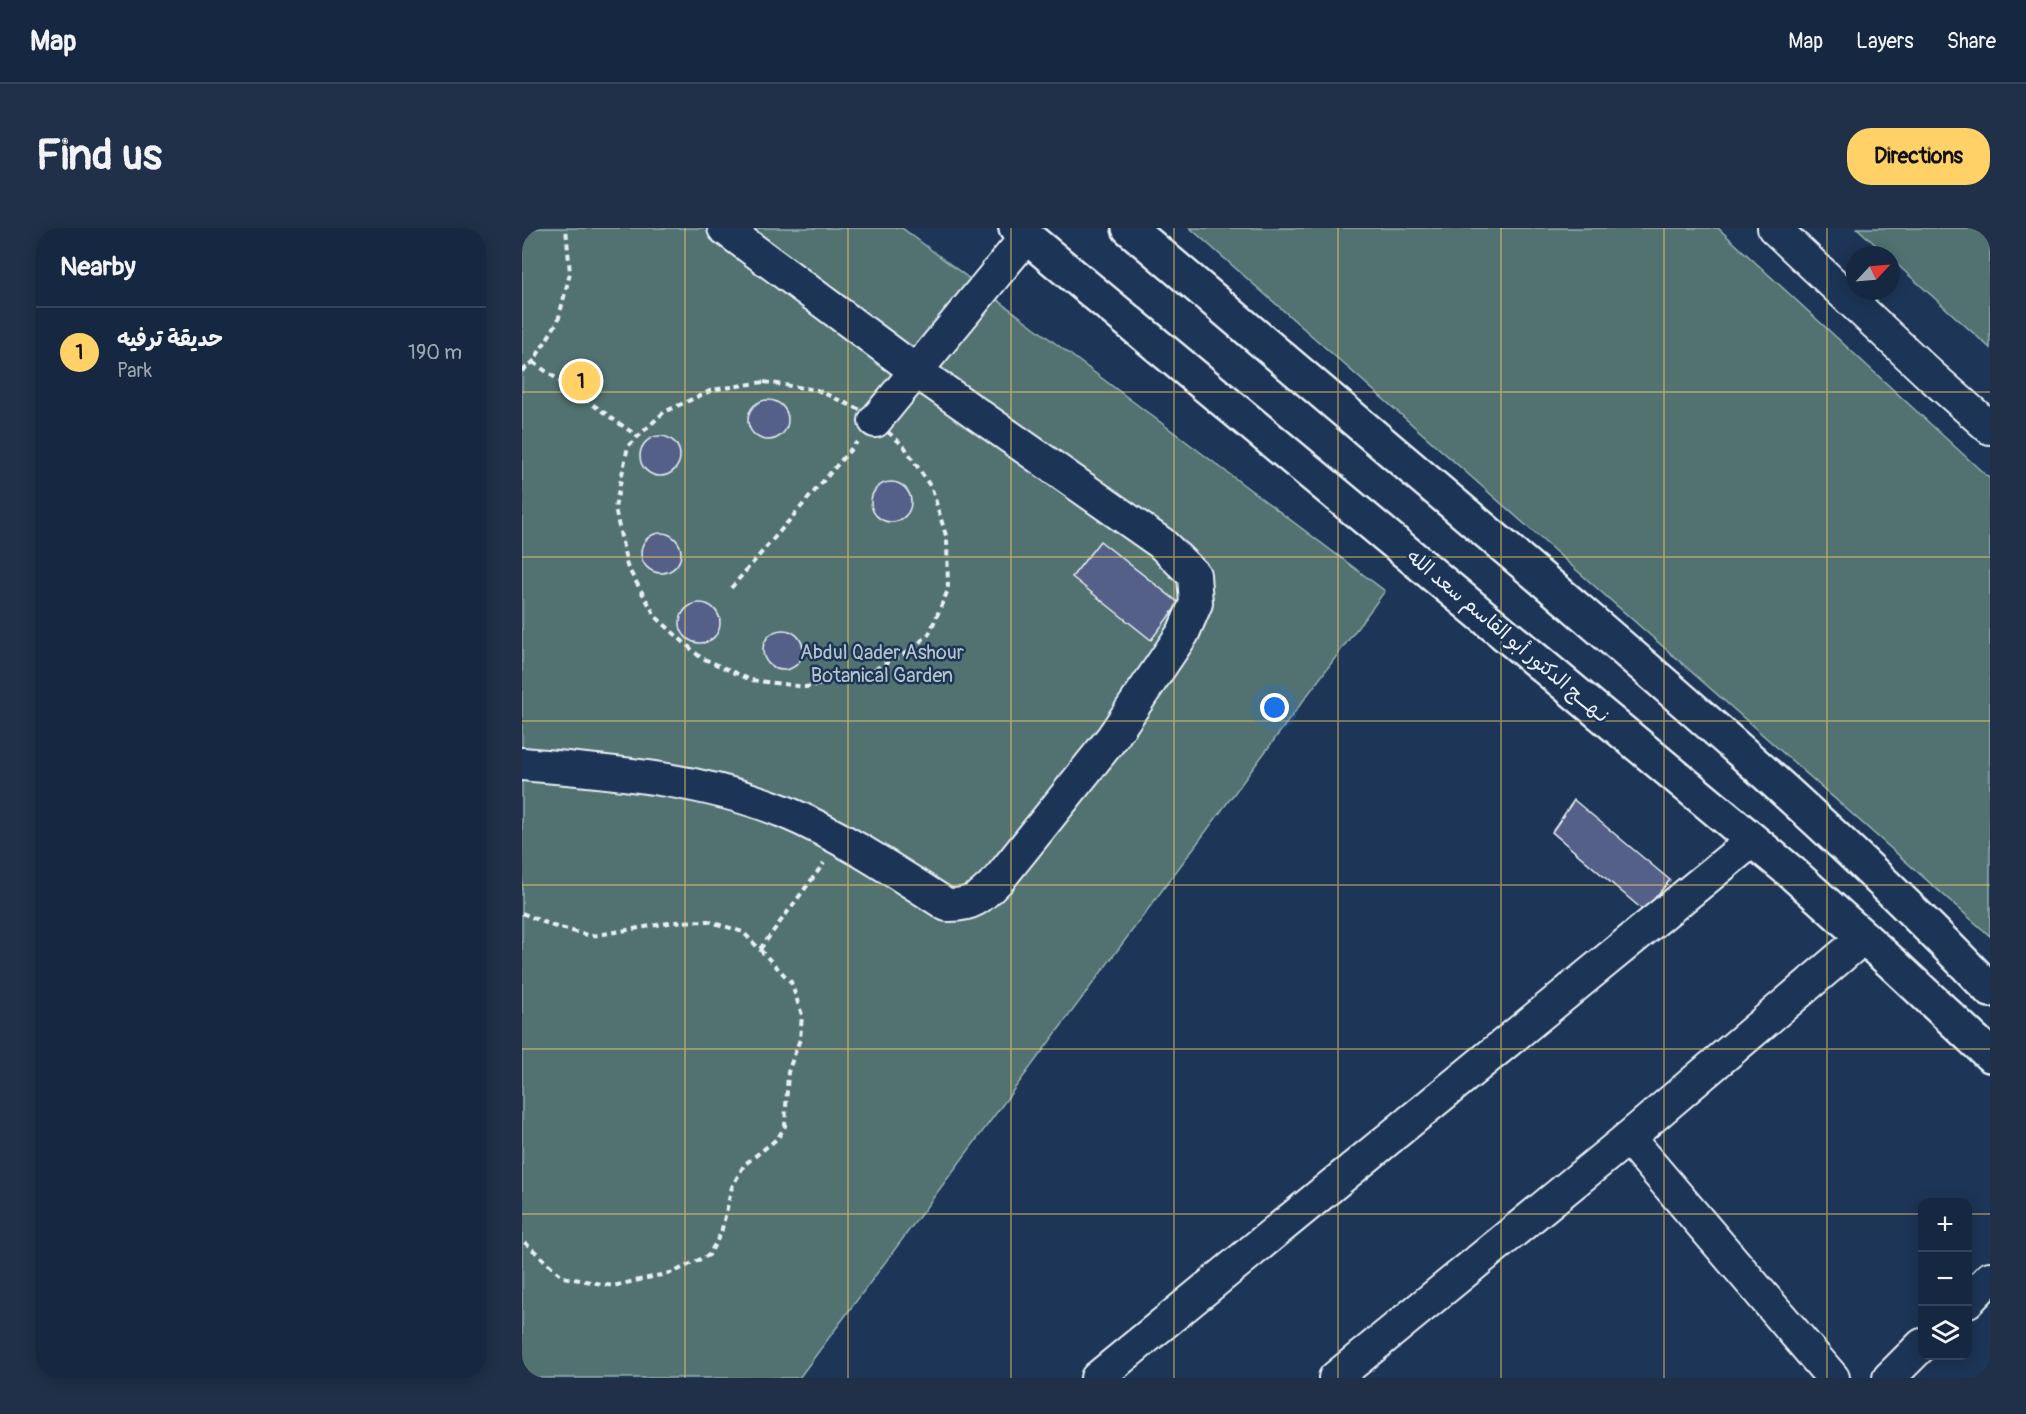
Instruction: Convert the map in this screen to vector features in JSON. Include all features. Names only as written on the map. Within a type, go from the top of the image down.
[{"type":"main road","points":[[1129,228],[1739,748],[1843,844],[1990,990]]},
{"type":"main road","name":"نـهـــج الدكتور أبو القاسم سعد الله","points":[[1021,232],[1753,840],[1864,937],[1990,1055]]},
{"type":"street","points":[[522,764],[634,774],[741,796],[786,813],[840,841],[947,905],[963,905],[982,895],[1006,870],[1112,738],[1183,633],[1196,603],[1194,575],[1161,543],[916,371],[724,228]]},
{"type":"street","points":[[1774,228],[1930,375],[1990,428]]},
{"type":"street","points":[[875,421],[916,371],[1021,232]]},
{"type":"street","points":[[1097,1378],[1753,840]]},
{"type":"street","points":[[1335,1378],[1628,1138],[1864,937]]},
{"type":"street","points":[[1628,1138],[1833,1378]]},
{"type":"street","points":[[1972,1297],[1990,1278]]},
{"type":"street","points":[[1889,1378],[1918,1350]]},
{"type":"path","points":[[522,371],[533,362],[558,321],[570,273],[566,228]]},
{"type":"path","points":[[533,362],[637,436]]},
{"type":"path","points":[[764,382],[817,390],[865,412],[904,446],[932,489],[947,539],[948,590],[929,634],[910,651],[860,677],[806,687],[751,680],[700,657],[656,617],[627,566],[615,508],[628,446],[637,436],[664,412],[712,390],[764,382]]},
{"type":"path","points":[[731,588],[875,421]]},
{"type":"path","points":[[760,949],[840,841]]},
{"type":"path","points":[[522,913],[553,926],[591,936],[674,922],[708,921],[742,932],[791,982],[802,1015],[800,1040],[788,1072],[786,1126],[778,1138],[744,1166],[732,1187],[721,1233],[709,1255],[674,1272],[613,1286],[563,1277],[522,1240]]},
{"type":"green space","name":"Abdul Qader Ashour Botanical Garden","points":[[522,228],[902,228],[1385,591],[799,1378],[522,1378]]},
{"type":"green space","points":[[1190,228],[1718,228],[1990,479],[1990,936]]},
{"type":"green space","points":[[1857,228],[1990,228],[1990,348],[1900,267],[1900,246],[1877,246]]},
{"type":"building","points":[[768,400],[776,401],[782,406],[787,412],[787,428],[782,434],[776,439],[768,440],[760,439],[754,434],[749,428],[748,420],[749,412],[754,406],[760,401]]},
{"type":"building","points":[[660,436],[668,437],[674,442],[679,448],[679,464],[674,470],[668,475],[660,476],[652,475],[646,470],[641,464],[640,456],[641,448],[646,442],[652,437]]},
{"type":"building","points":[[891,482],[899,483],[905,488],[910,494],[910,510],[905,516],[899,521],[891,522],[883,521],[877,516],[872,510],[871,502],[872,494],[877,488],[883,483]]},
{"type":"building","points":[[661,533],[669,534],[675,539],[680,545],[680,561],[675,567],[669,572],[661,573],[653,572],[647,567],[642,561],[641,553],[642,545],[647,539],[653,534]]},
{"type":"building","points":[[1100,541],[1179,603],[1151,640],[1072,577]]},
{"type":"building","points":[[700,603],[708,604],[714,609],[719,615],[719,631],[714,637],[708,642],[700,643],[692,642],[686,637],[681,631],[680,623],[681,615],[686,609],[692,604]]},
{"type":"building","points":[[783,630],[791,631],[797,636],[802,642],[802,658],[797,664],[791,669],[783,670],[775,669],[769,664],[764,658],[763,650],[764,642],[769,636],[775,631]]},
{"type":"building","points":[[1574,800],[1670,880],[1644,911],[1552,832]]},
{"type":"place","name":"حديقة ترفيه","points":[[581,381]]}]
